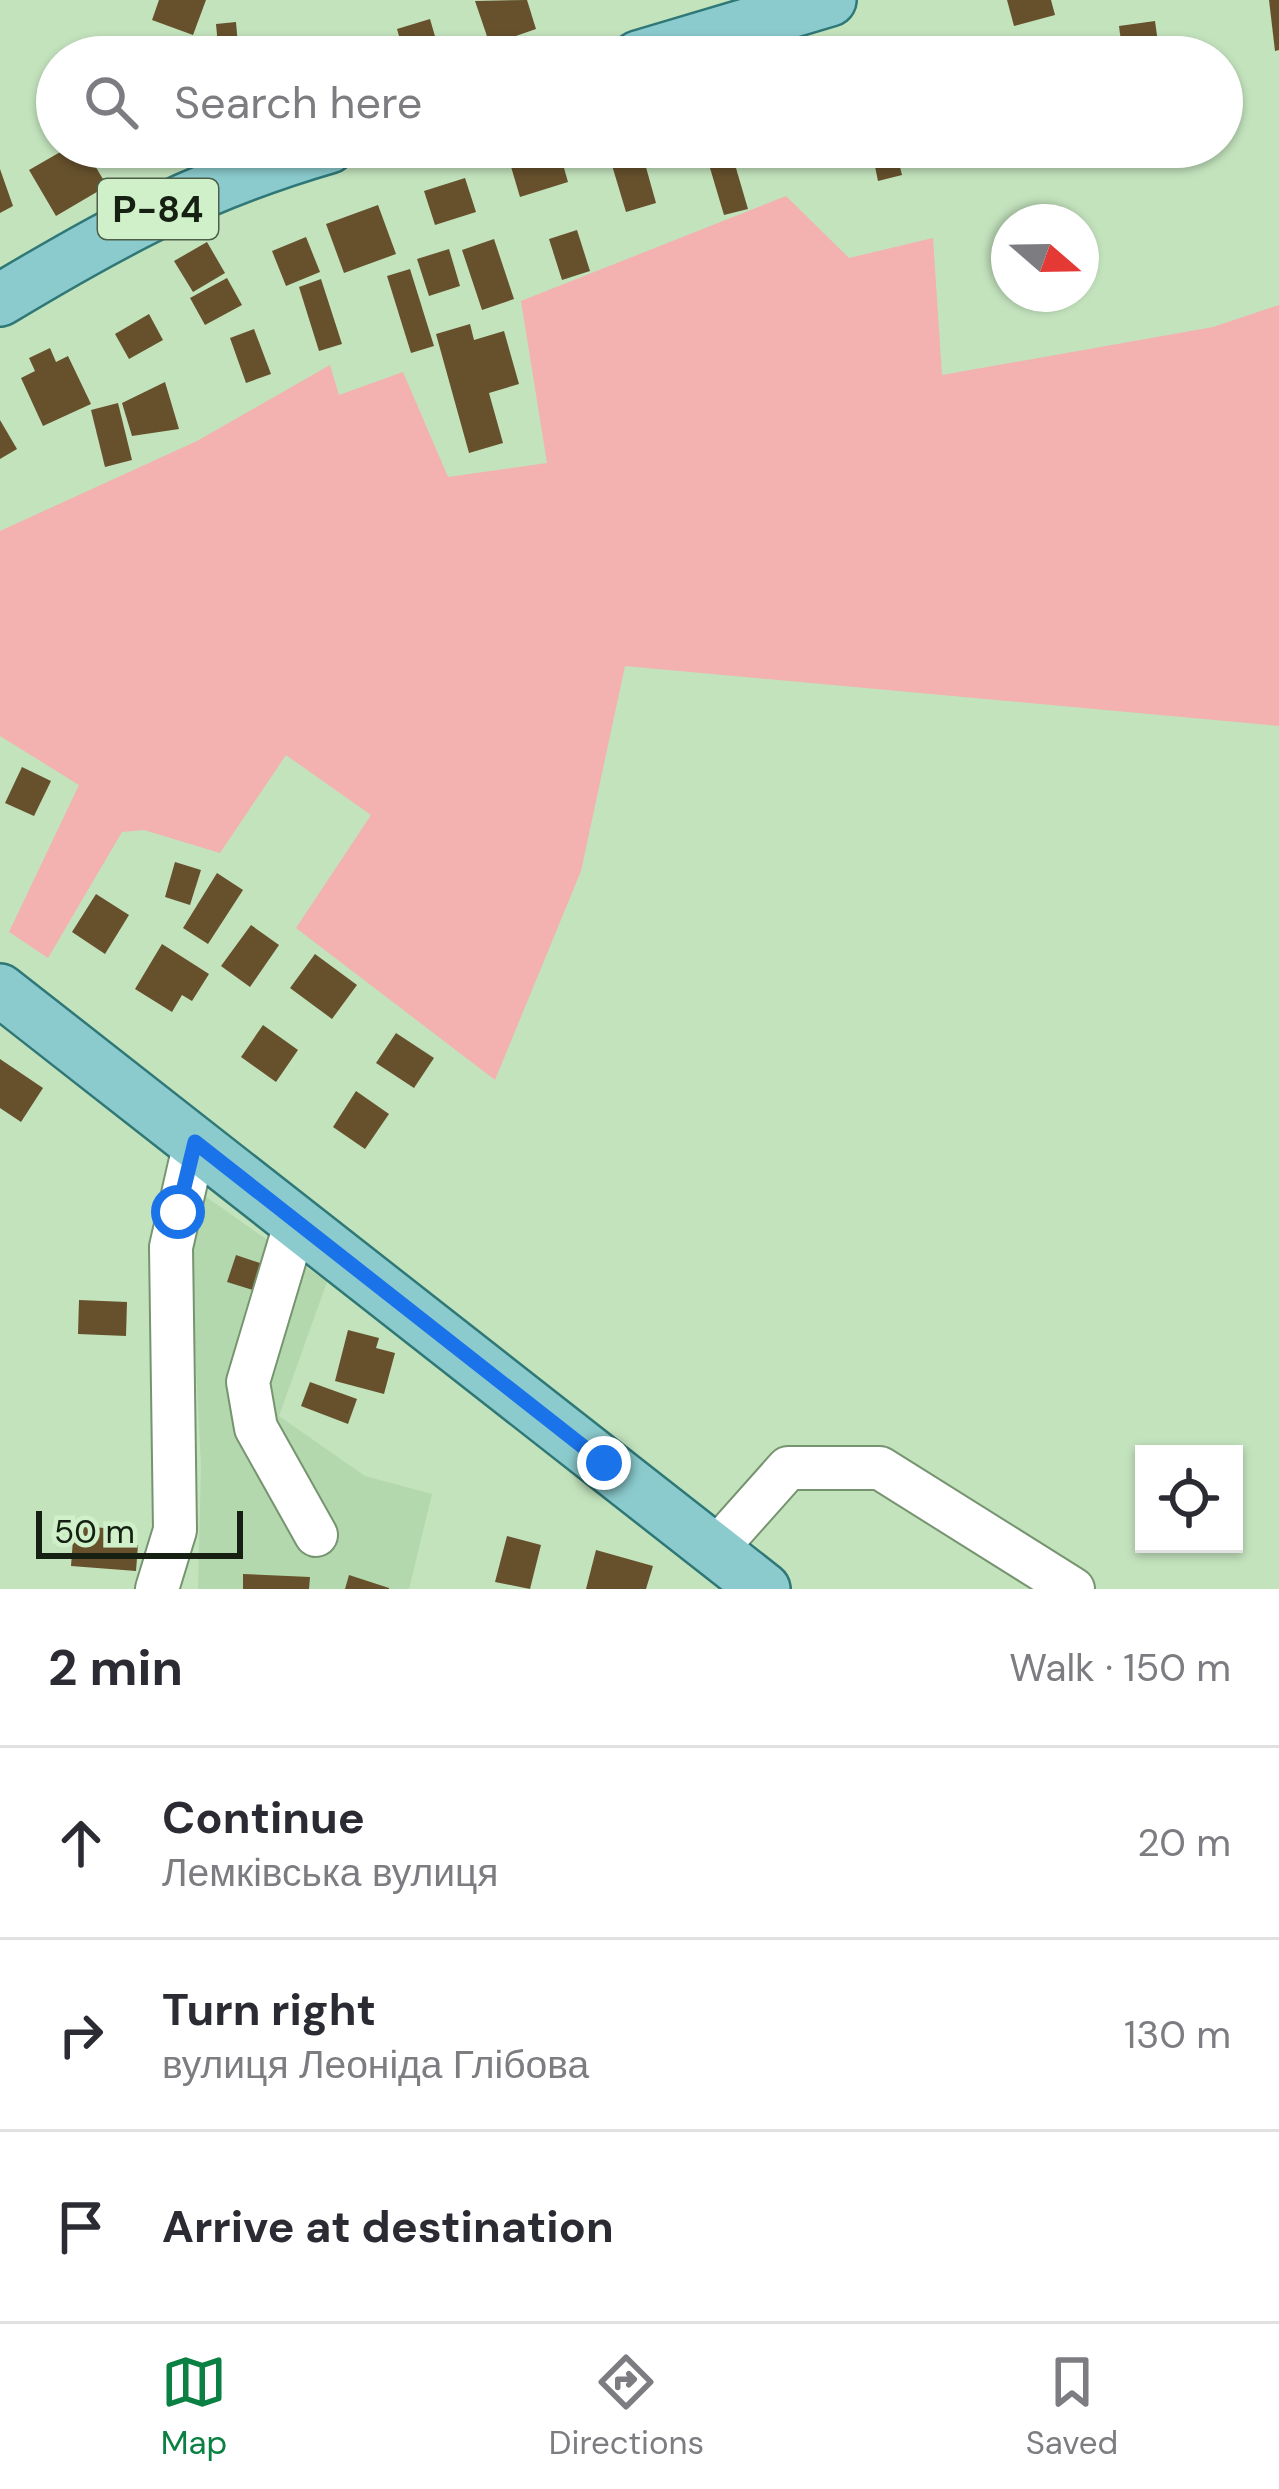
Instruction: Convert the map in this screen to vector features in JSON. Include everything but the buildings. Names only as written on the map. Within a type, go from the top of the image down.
[{"type":"main road","points":[[709,36],[830,0]]},
{"type":"main road","name":"Р-84","points":[[0,301],[134,220],[257,168]]},
{"type":"main road","points":[[0,990],[297,1218],[730,1572]]},
{"type":"street","points":[[157,1589],[175,1530],[170,1247],[195,1142]]},
{"type":"street","points":[[297,1218],[248,1382],[256,1427],[316,1535]]},
{"type":"street","points":[[730,1572],[788,1468],[880,1468],[1072,1589]]},
{"type":"shaded area","points":[[786,196],[849,258],[933,238],[942,375],[1213,327],[1279,305],[1279,726],[625,666],[581,871],[495,1080],[296,928],[371,815],[286,755],[220,853],[144,830],[122,832],[48,958],[9,932],[79,785],[0,736],[0,531],[197,441],[330,365],[339,395],[403,372],[448,477],[547,463],[521,301]]},
{"type":"shaded area","points":[[205,1196],[327,1282],[279,1416],[365,1476],[432,1494],[409,1589],[198,1589],[201,1465],[190,1249]]},
{"type":"route","points":[[178,1212],[195,1142],[604,1463]]}]
